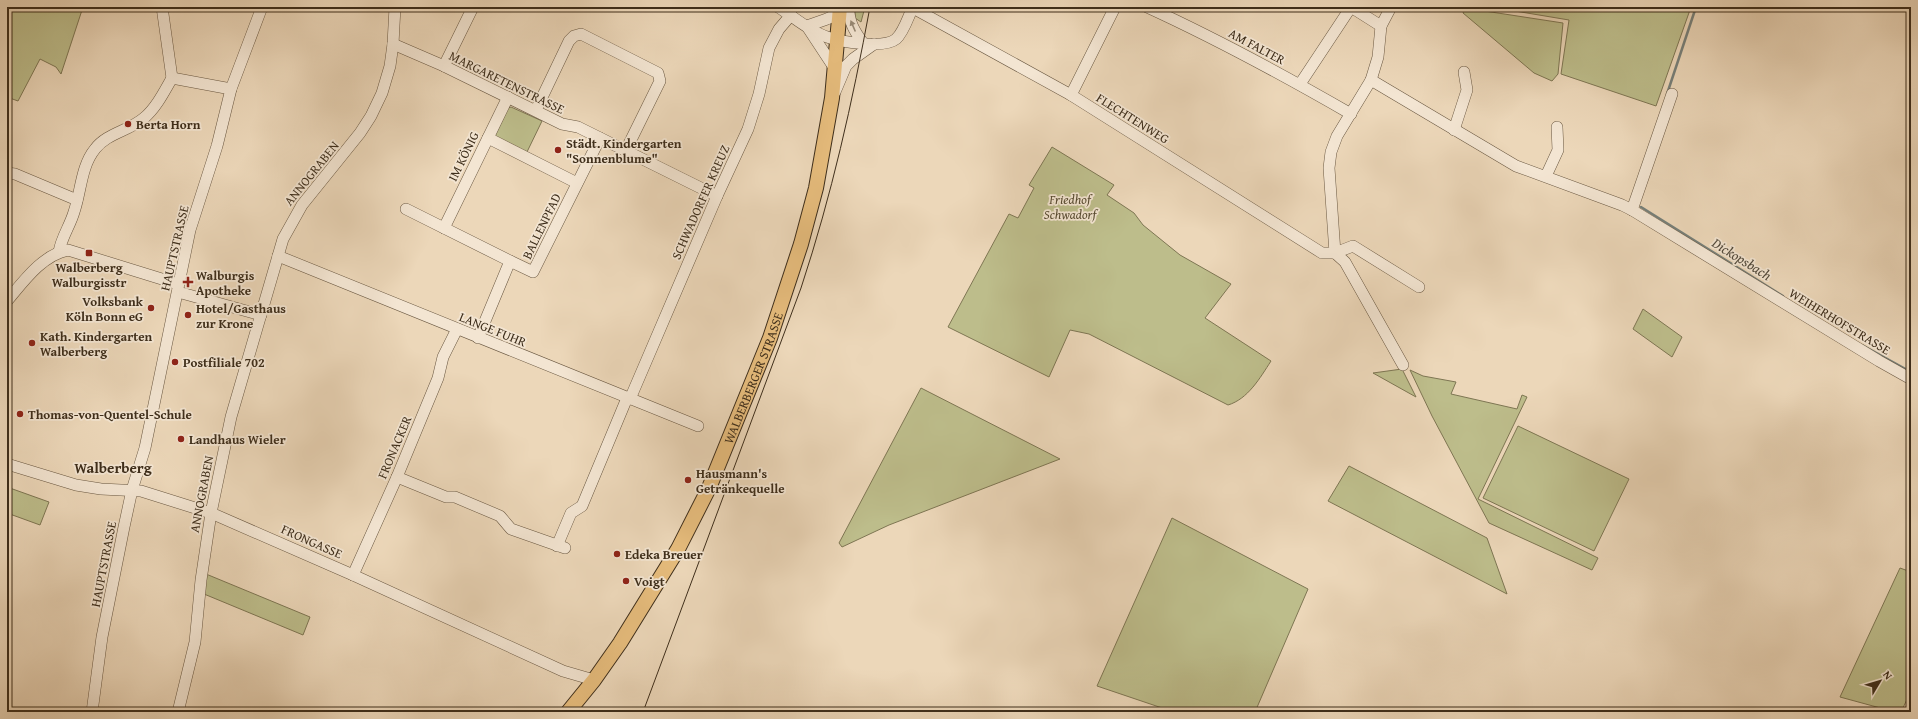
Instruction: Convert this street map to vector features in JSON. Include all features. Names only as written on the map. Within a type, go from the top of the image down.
[{"type":"main road","name":"WALBERBERGER STRASSE","points":[[568,712],[594,680],[620,643],[678,549],[709,488],[770,338],[801,244],[816,188],[832,98],[840,68],[837,39],[843,9]]},
{"type":"street","points":[[59,252],[60,244],[74,212],[87,160],[95,148],[108,137],[144,118],[162,96],[172,78],[162,7]]},
{"type":"street","name":"HAUPTSTRASSE","points":[[92,712],[102,637],[132,490],[145,448],[190,230],[217,146],[231,89],[262,7]]},
{"type":"street","name":"ANNOGRABEN","points":[[178,712],[195,642],[200,580],[210,513],[230,417],[283,239],[295,215],[360,133],[371,116],[382,92],[390,66],[395,7]]},
{"type":"street","points":[[444,66],[473,7]]},
{"type":"street","points":[[778,7],[827,37],[874,44],[884,44],[896,39],[913,8]]},
{"type":"street","points":[[1071,95],[1115,7]]},
{"type":"street","name":"AM FALTER","points":[[1148,7],[1300,84],[1351,114]]},
{"type":"street","points":[[1300,84],[1351,7],[1381,26]]},
{"type":"street","points":[[1391,7],[1381,26],[1378,57],[1371,80],[1333,147],[1329,168],[1335,253],[1345,262],[1403,365]]},
{"type":"street","name":"FLECHTENWEG","points":[[913,8],[1071,95],[1322,253],[1335,253]]},
{"type":"street","points":[[807,26],[827,19],[843,9],[848,13],[852,27],[862,43]]},
{"type":"street","name":"SCHWADORFER KREUZ","points":[[397,477],[446,496],[455,497],[500,516],[511,529],[561,547],[571,513],[582,506],[717,196],[748,129],[759,94],[769,48],[779,29],[790,15]]},
{"type":"street","points":[[807,26],[840,68],[874,44]]},
{"type":"street","points":[[536,110],[569,41],[574,36],[581,34],[658,73],[660,80],[626,150]]},
{"type":"street","name":"MARGARETENSTRASSE","points":[[393,44],[444,66],[562,124],[578,127],[717,196]]},
{"type":"street","points":[[1454,130],[1467,90],[1464,72]]},
{"type":"street","points":[[172,78],[231,89]]},
{"type":"street","name":"WEIHERHOFSTRASSE","points":[[1371,80],[1516,166],[1546,176],[1632,210],[1879,362],[1911,379]]},
{"type":"street","points":[[1632,210],[1672,94]]},
{"type":"street","name":"IM KÖNIG","points":[[444,228],[508,97]]},
{"type":"street","points":[[1546,176],[1558,150],[1557,127]]},
{"type":"street","points":[[488,138],[577,183]]},
{"type":"street","name":"BALLENPFAD","points":[[478,338],[510,262],[533,272],[600,138]]},
{"type":"street","points":[[7,173],[15,174],[77,200]]},
{"type":"street","points":[[406,209],[510,262]]},
{"type":"street","points":[[1335,253],[1353,246],[1419,287]]},
{"type":"street","points":[[7,301],[49,257],[59,252],[68,250],[261,315]]},
{"type":"street","name":"LANGE FUHR","points":[[278,256],[698,426]]},
{"type":"street","name":"FRONACKER","points":[[353,575],[397,477],[438,378],[443,357],[457,329]]},
{"type":"street","name":"FRONGASSE","points":[[7,464],[76,485],[101,489],[132,490],[210,513],[353,575],[563,671],[594,680]]},
{"type":"green space","points":[[7,7],[83,7],[61,74],[56,67],[40,59],[18,101],[7,97]]},
{"type":"green space","points":[[855,7],[865,7],[861,22],[855,18]]},
{"type":"green space","points":[[1491,7],[1691,7],[1656,106],[1561,74],[1569,20]]},
{"type":"green space","points":[[1465,8],[1563,23],[1558,74],[1552,81],[1534,73],[1463,13]]},
{"type":"green space","points":[[511,107],[542,121],[526,154],[494,138],[508,108]]},
{"type":"green space","name":"Friedhof Schwadorf","points":[[1052,147],[1114,185],[1107,195],[1134,213],[1143,225],[1180,255],[1231,284],[1205,318],[1271,361],[1253,387],[1242,398],[1228,405],[1089,334],[1070,330],[1049,377],[948,327],[1009,214],[1018,218],[1034,188],[1029,185]]},
{"type":"green space","points":[[1643,309],[1682,337],[1672,357],[1633,329]]},
{"type":"green space","points":[[1402,369],[1416,397],[1373,373]]},
{"type":"green space","points":[[1410,370],[1423,376],[1456,382],[1451,394],[1517,409],[1522,395],[1527,397],[1478,499],[1598,558],[1592,570],[1489,523],[1432,416]]},
{"type":"green space","points":[[921,388],[1060,459],[889,525],[842,547],[839,543]]},
{"type":"green space","points":[[1518,426],[1629,479],[1594,551],[1483,498]]},
{"type":"green space","points":[[1349,466],[1487,538],[1507,594],[1328,501]]},
{"type":"green space","points":[[7,487],[49,502],[40,525],[7,513]]},
{"type":"green space","points":[[1172,518],[1308,589],[1255,712],[1174,712],[1097,686]]},
{"type":"green space","points":[[1900,568],[1911,572],[1911,691],[1901,712],[1895,712],[1840,697]]},
{"type":"green space","points":[[206,574],[310,617],[303,635],[204,594]]},
{"type":"waterway","name":"Dickopsbach","points":[[1667,94],[1696,7]]},
{"type":"waterway","name":"Dickopsbach","points":[[1641,207],[1783,296]]},
{"type":"waterway","name":"Dickopsbach","points":[[1862,345],[1911,372]]},
{"type":"tram line","points":[[643,712],[801,288],[832,183],[856,79],[870,7]]},
{"type":"place","name":"Berta Horn","points":[[128,124]]},
{"type":"place","name":"Städt. Kindergarten \"Sonnenblume\"","points":[[558,150]]},
{"type":"place","name":"Walberberg Walburgisstr","points":[[89,253]]},
{"type":"place","name":"Walburgis Apotheke","points":[[188,282]]},
{"type":"place","name":"Volksbank Köln Bonn eG","points":[[151,308]]},
{"type":"place","name":"Hotel/Gasthaus zur Krone","points":[[188,315]]},
{"type":"place","name":"Kath. Kindergarten Walberberg","points":[[32,343]]},
{"type":"place","name":"Postfiliale 702","points":[[175,362]]},
{"type":"place","name":"Thomas-von-Quentel-Schule","points":[[20,414]]},
{"type":"place","name":"Landhaus Wieler","points":[[181,439]]},
{"type":"place","name":"Hausmann's Getränkequelle","points":[[688,480]]},
{"type":"place","name":"Edeka Breuer","points":[[617,554]]},
{"type":"place","name":"Voigt","points":[[626,581]]},
{"type":"district","name":"Walberberg","points":[[113,468]]}]
